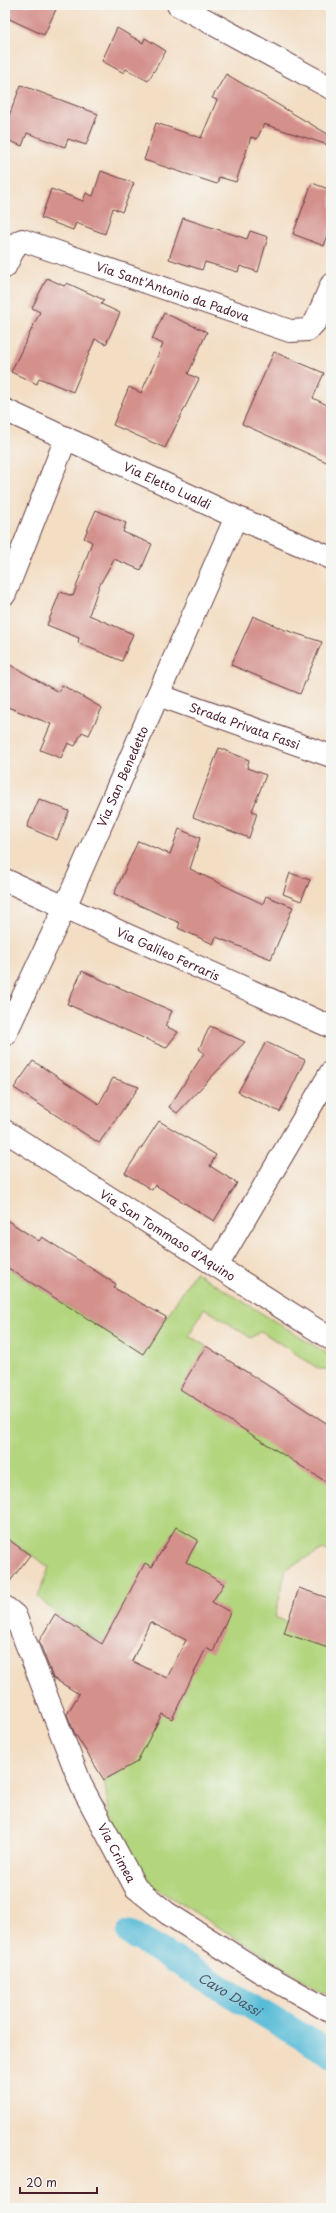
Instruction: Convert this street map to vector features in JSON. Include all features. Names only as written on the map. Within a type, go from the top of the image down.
[{"type":"street","points":[[178,5],[331,88]]},
{"type":"street","name":"Via Sant'Antonio da Padova","points":[[5,267],[17,243],[22,240],[290,330],[308,330],[316,321],[331,286]]},
{"type":"street","name":"Via Eletto Lualdi","points":[[5,410],[236,517],[331,558]]},
{"type":"street","points":[[5,594],[66,438]]},
{"type":"street","name":"Via San Benedetto","points":[[5,1036],[66,907],[236,517]]},
{"type":"street","name":"Strada Privata Fassi","points":[[158,695],[331,756]]},
{"type":"street","name":"Via Galileo Ferraris","points":[[5,880],[331,1027]]},
{"type":"street","points":[[217,1266],[331,1072]]},
{"type":"street","name":"Via San Tommaso d'Aquino","points":[[5,1131],[331,1339]]},
{"type":"street","name":"Via Crimea","points":[[5,1607],[14,1615],[82,1787],[136,1888],[167,1913],[259,1971],[331,2012]]},
{"type":"green space","points":[[5,1266],[143,1354],[195,1272],[331,1356],[331,1369],[319,1369],[261,1331],[251,1338],[204,1308],[189,1336],[206,1346],[331,1485],[331,1552],[323,1549],[286,1569],[275,1617],[331,1640],[331,1997],[146,1882],[110,1817],[104,1780],[118,1773],[156,1711],[215,1597],[176,1580],[78,1696],[103,1641],[68,1623],[38,1597],[49,1567],[5,1537]]},
{"type":"building","points":[[5,5],[58,5],[44,35],[5,17]]},
{"type":"building","points":[[117,28],[143,43],[145,38],[166,51],[148,81],[126,69],[124,73],[102,61]]},
{"type":"building","points":[[226,74],[331,136],[331,146],[264,124],[257,139],[251,137],[236,182],[219,177],[217,184],[144,160],[156,123],[201,138],[217,100],[212,98]]},
{"type":"building","points":[[21,85],[98,114],[86,145],[68,139],[65,147],[27,133],[22,146],[5,139],[5,126]]},
{"type":"building","points":[[101,171],[134,183],[122,212],[113,208],[105,234],[76,223],[73,230],[41,218],[51,189],[83,201],[86,193],[93,196]]},
{"type":"building","points":[[312,183],[331,190],[331,227],[324,246],[293,234]]},
{"type":"building","points":[[183,218],[247,239],[250,231],[268,237],[258,272],[240,266],[238,272],[205,262],[202,270],[169,259]]},
{"type":"building","points":[[47,278],[64,286],[67,283],[104,300],[101,304],[120,313],[106,344],[95,339],[73,392],[39,378],[37,384],[11,372],[40,312],[32,308]]},
{"type":"building","points":[[164,313],[207,332],[188,374],[199,379],[165,448],[113,425],[129,387],[141,393],[163,344],[152,339]]},
{"type":"building","points":[[274,352],[324,373],[313,398],[331,407],[331,464],[242,424]]},
{"type":"building","points":[[96,510],[126,523],[123,532],[152,544],[141,570],[114,559],[99,586],[89,615],[133,634],[122,661],[78,643],[79,638],[47,625],[60,592],[73,596],[92,542],[84,538]]},
{"type":"building","points":[[253,616],[285,630],[322,642],[300,694],[231,665]]},
{"type":"building","points":[[5,662],[58,692],[62,685],[102,708],[89,735],[82,732],[75,746],[68,743],[61,758],[40,750],[51,724],[5,706]]},
{"type":"building","points":[[219,748],[249,760],[247,768],[266,775],[252,811],[257,813],[249,838],[193,817]]},
{"type":"building","points":[[39,799],[69,811],[57,840],[27,827]]},
{"type":"building","points":[[179,829],[200,838],[190,869],[263,904],[266,896],[293,907],[271,959],[216,937],[213,944],[178,928],[180,923],[114,894],[138,841],[170,854]]},
{"type":"building","points":[[290,873],[310,880],[301,901],[283,894]]},
{"type":"building","points":[[82,971],[172,1011],[165,1026],[178,1032],[166,1048],[67,1004]]},
{"type":"building","points":[[210,1026],[245,1042],[177,1113],[169,1107],[204,1053],[199,1049]]},
{"type":"building","points":[[266,1042],[305,1060],[280,1112],[238,1092]]},
{"type":"building","points":[[33,1061],[99,1104],[113,1078],[139,1087],[99,1143],[14,1088]]},
{"type":"building","points":[[159,1121],[216,1155],[210,1166],[237,1183],[214,1221],[155,1185],[152,1190],[125,1173]]},
{"type":"building","points":[[5,1219],[39,1241],[42,1237],[116,1284],[114,1288],[166,1317],[143,1354],[5,1266]]},
{"type":"building","points":[[206,1346],[331,1426],[331,1485],[180,1389]]},
{"type":"building","points":[[176,1527],[198,1540],[186,1562],[224,1584],[212,1602],[230,1612],[213,1652],[206,1648],[172,1719],[162,1714],[137,1762],[104,1780],[74,1732],[67,1714],[79,1694],[53,1678],[39,1641],[55,1614],[102,1644],[145,1563],[152,1567]],"holes":[[[150,1622],[186,1640],[167,1678],[132,1661]]]},
{"type":"building","points":[[5,1537],[30,1555],[5,1588]]},
{"type":"building","points":[[299,1588],[331,1599],[331,1649],[284,1633]]},
{"type":"waterway","name":"Cavo Dassi","points":[[130,1933],[331,2054]]}]
